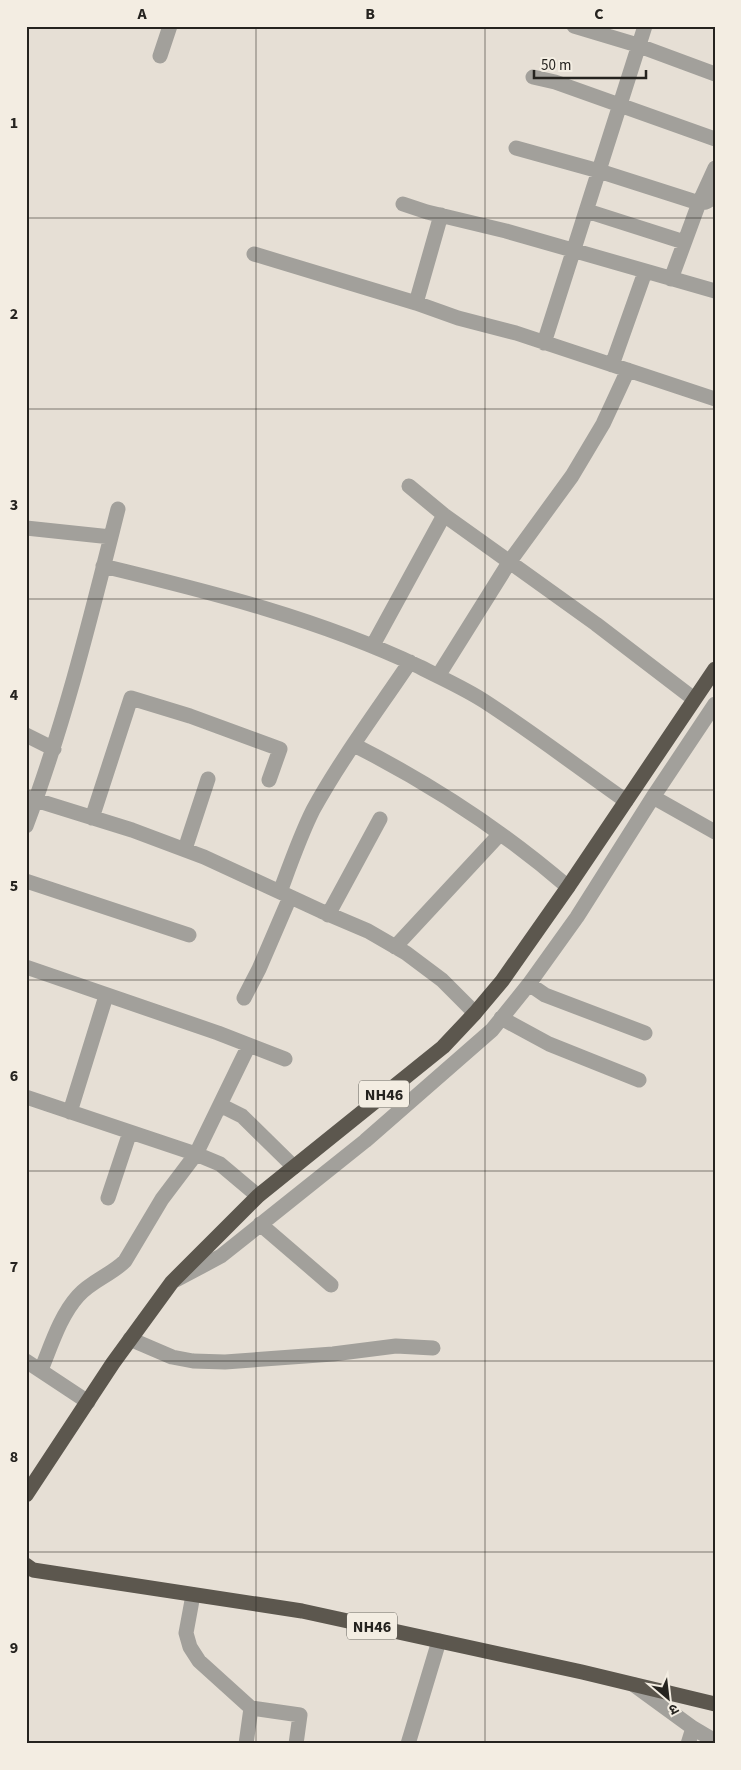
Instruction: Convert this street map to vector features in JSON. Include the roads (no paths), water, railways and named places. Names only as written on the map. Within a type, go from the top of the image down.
[{"type":"highway","name":"NH46","points":[[26,1495],[130,1339],[172,1282],[258,1196],[443,1046],[475,1013],[502,981],[568,887],[715,669]]},
{"type":"highway","name":"NH46","points":[[26,1565],[34,1570],[302,1611],[582,1672],[715,1704]]},
{"type":"street","points":[[160,56],[170,26]]},
{"type":"street","points":[[574,26],[638,46],[715,74]]},
{"type":"street","points":[[544,342],[645,26]]},
{"type":"street","points":[[533,77],[554,82],[619,104],[715,139]]},
{"type":"street","points":[[516,148],[599,171],[699,203],[706,202],[715,197]]},
{"type":"street","points":[[671,279],[699,203],[715,168]]},
{"type":"street","points":[[403,204],[506,231],[715,291]]},
{"type":"street","points":[[587,211],[684,242]]},
{"type":"street","points":[[416,303],[441,215]]},
{"type":"street","points":[[254,254],[416,303],[458,318],[544,342],[715,399]]},
{"type":"street","points":[[612,365],[645,272]]},
{"type":"street","points":[[438,676],[510,561],[572,476],[602,424],[628,370]]},
{"type":"street","points":[[408,486],[444,515],[510,561],[694,699]]},
{"type":"street","points":[[26,826],[31,798],[54,749],[70,697],[118,509]]},
{"type":"street","points":[[373,645],[444,515]]},
{"type":"street","points":[[26,528],[111,537]]},
{"type":"street","points":[[103,566],[198,589],[301,619],[373,645],[438,676],[483,701],[626,801]]},
{"type":"street","points":[[244,998],[259,969],[285,894],[298,844],[313,811],[354,745],[410,662]]},
{"type":"street","points":[[92,818],[131,698],[190,716],[280,749],[269,780]]},
{"type":"street","points":[[172,1282],[221,1256],[365,1141],[492,1030],[529,984],[577,917],[715,704]]},
{"type":"street","points":[[26,736],[54,749]]},
{"type":"street","points":[[354,745],[382,759],[466,809],[533,858],[568,887]]},
{"type":"street","points":[[185,849],[208,779]]},
{"type":"street","points":[[653,797],[715,832]]},
{"type":"street","points":[[31,798],[185,849],[368,932],[395,947],[442,980],[475,1013]]},
{"type":"street","points":[[328,915],[380,819]]},
{"type":"street","points":[[395,947],[500,834]]},
{"type":"street","points":[[26,881],[189,935]]},
{"type":"street","points":[[26,968],[285,1059]]},
{"type":"street","points":[[529,984],[545,995],[645,1033]]},
{"type":"street","points":[[70,1112],[106,996]]},
{"type":"street","points":[[501,1018],[549,1044],[639,1080]]},
{"type":"street","points":[[41,1370],[64,1317],[77,1296],[92,1284],[116,1270],[125,1261],[162,1199],[196,1154],[249,1045]]},
{"type":"street","points":[[26,1097],[196,1154],[220,1164],[258,1196]]},
{"type":"street","points":[[220,1105],[242,1116],[294,1167]]},
{"type":"street","points":[[108,1198],[130,1132]]},
{"type":"street","points":[[260,1224],[331,1285]]},
{"type":"street","points":[[130,1339],[172,1356],[193,1360],[225,1362],[333,1354],[396,1346],[434,1348]]},
{"type":"street","points":[[26,1361],[88,1402]]},
{"type":"street","points":[[193,1595],[186,1633],[190,1647],[198,1661],[251,1708],[300,1715],[296,1744]]},
{"type":"street","points":[[408,1744],[439,1641]]},
{"type":"street","points":[[634,1684],[693,1728],[715,1741]]},
{"type":"street","points":[[246,1744],[251,1708]]},
{"type":"street","points":[[688,1744],[693,1728]]}]
